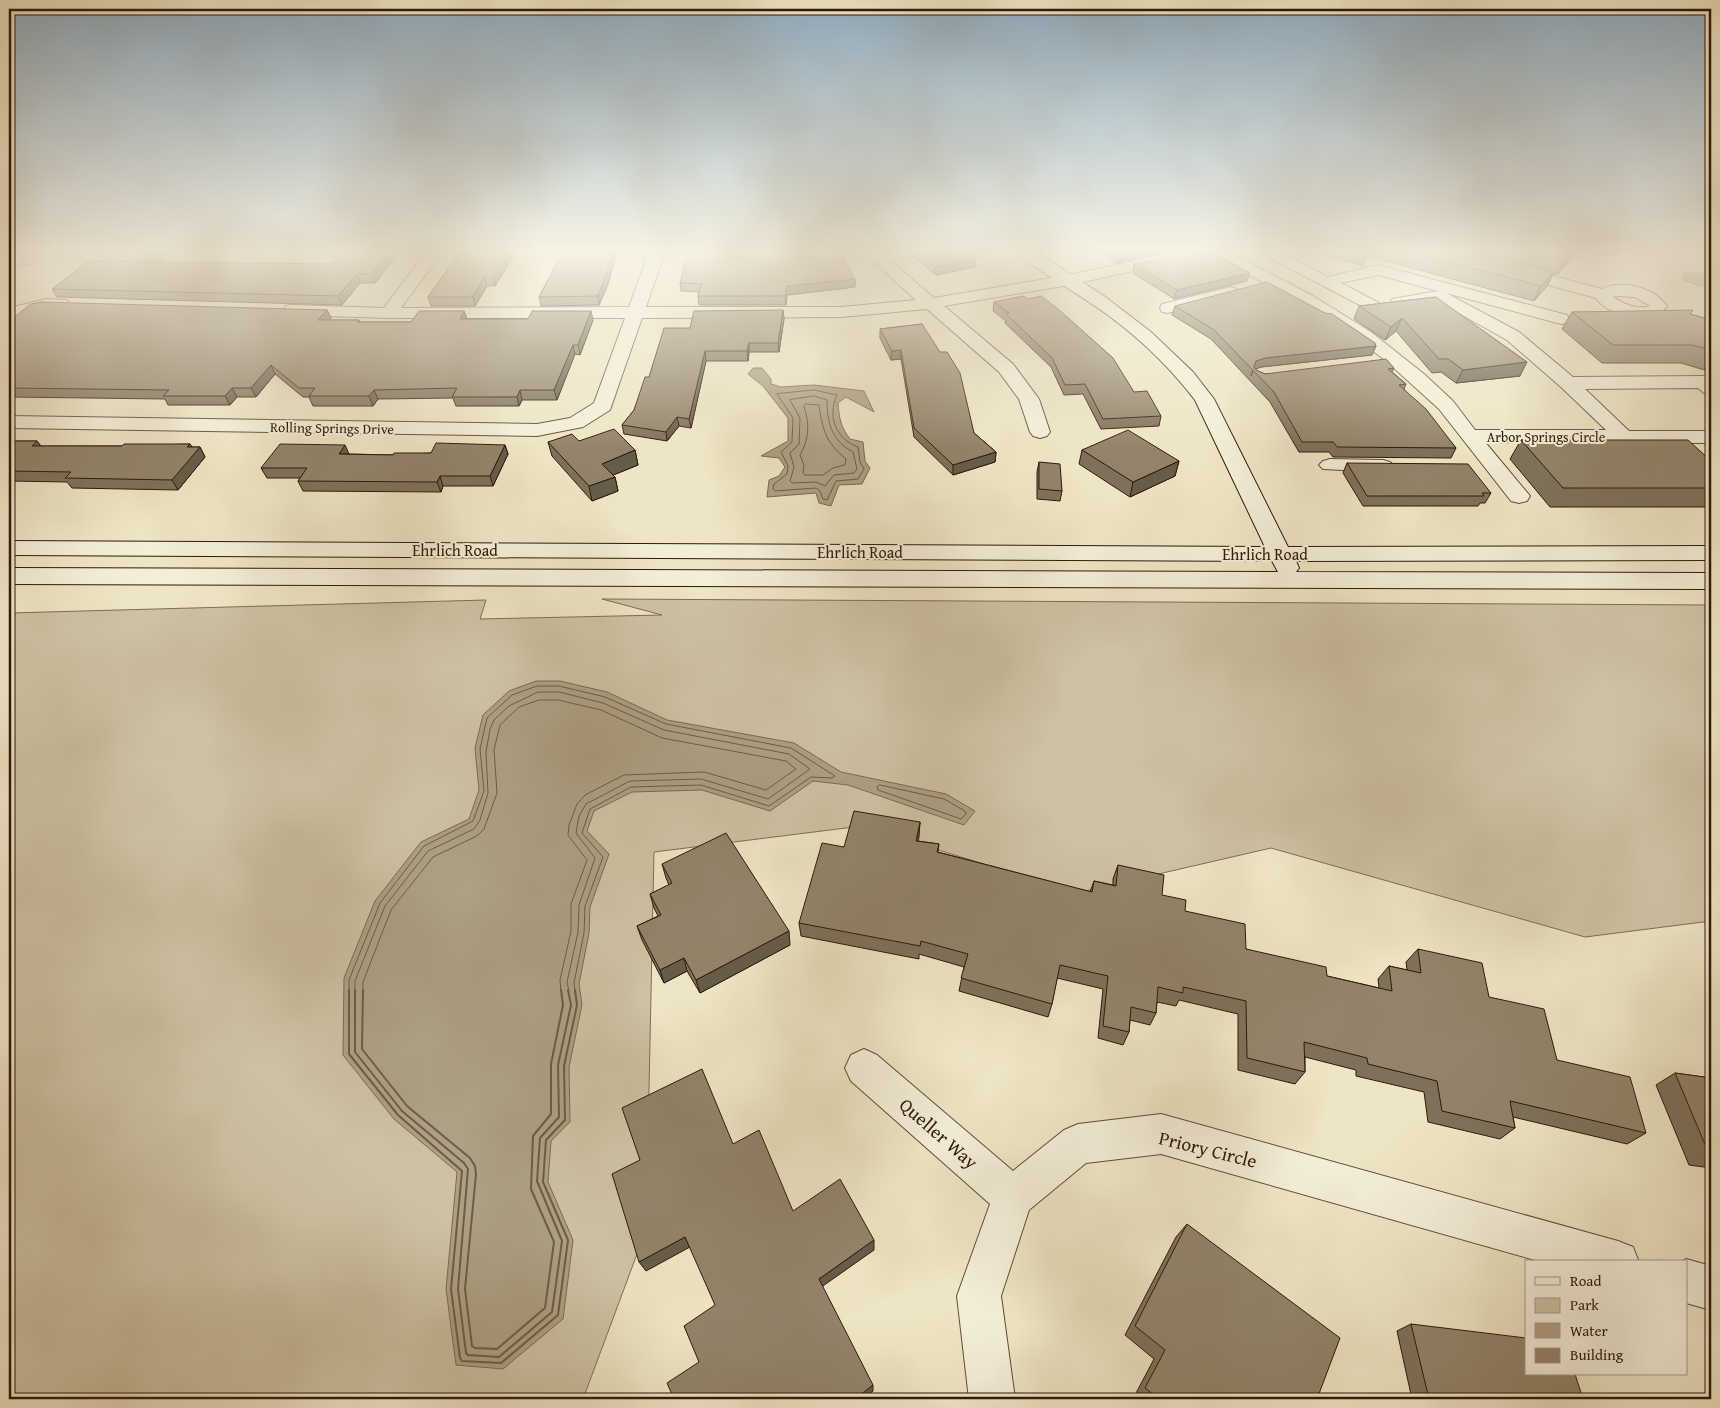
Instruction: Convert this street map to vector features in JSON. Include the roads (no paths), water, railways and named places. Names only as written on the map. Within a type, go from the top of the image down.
[{"type":"street","name":"Rolling Springs Drive","points":[[9,422],[537,430],[576,423],[603,406],[633,318]]},
{"type":"street","points":[[949,318],[1006,368],[1029,399],[1040,432]]},
{"type":"street","points":[[1119,318],[1148,339],[1170,359],[1191,381],[1204,399],[1293,580]]},
{"type":"street","name":"Arbor Springs Circle","points":[[1336,318],[1398,359],[1444,402],[1469,436],[1519,496]]},
{"type":"street","name":"Arbor Springs Circle","points":[[1484,318],[1513,336],[1568,383],[1624,437]]},
{"type":"street","points":[[1555,318],[1561,319]]},
{"type":"street","points":[[1369,363],[1398,359]]},
{"type":"street","points":[[1568,383],[1703,382],[1711,388]]},
{"type":"street","name":"Arbor Springs Circle","points":[[1469,436],[1711,437]]},
{"type":"street","points":[[1330,465],[1407,466]]},
{"type":"street","points":[[1465,466],[1494,466]]},
{"type":"street","name":"Ehrlich Road","points":[[9,548],[1281,554],[1711,553]]},
{"type":"street","name":"Ehrlich Road","points":[[9,576],[1711,581]]},
{"type":"street","name":"Queller Way","points":[[864,1068],[1013,1198]]},
{"type":"street","name":"Priory Circle","points":[[1013,1198],[1078,1144],[1161,1134],[1611,1260]]},
{"type":"street","points":[[992,1399],[979,1296],[1013,1198]]},
{"type":"street","points":[[1688,1282],[1711,1288]]},
{"type":"water","points":[[753,368],[762,368],[771,379],[771,384],[781,387],[814,385],[864,391],[874,412],[846,397],[838,403],[841,422],[847,435],[850,439],[863,442],[865,461],[870,468],[862,484],[839,485],[831,506],[819,503],[816,493],[767,497],[769,480],[779,476],[785,467],[779,458],[761,456],[788,441],[788,418],[763,386],[748,374]]},
{"type":"water","points":[[536,681],[560,681],[607,692],[667,720],[794,743],[841,772],[946,794],[975,811],[964,825],[848,785],[813,781],[770,811],[702,790],[632,792],[594,811],[587,831],[609,854],[590,907],[589,933],[579,984],[582,1005],[569,1067],[570,1122],[551,1141],[548,1182],[573,1240],[563,1319],[503,1369],[456,1365],[446,1289],[457,1172],[394,1119],[343,1055],[344,978],[375,901],[421,842],[469,819],[479,790],[475,748],[483,715],[509,691]]}]
